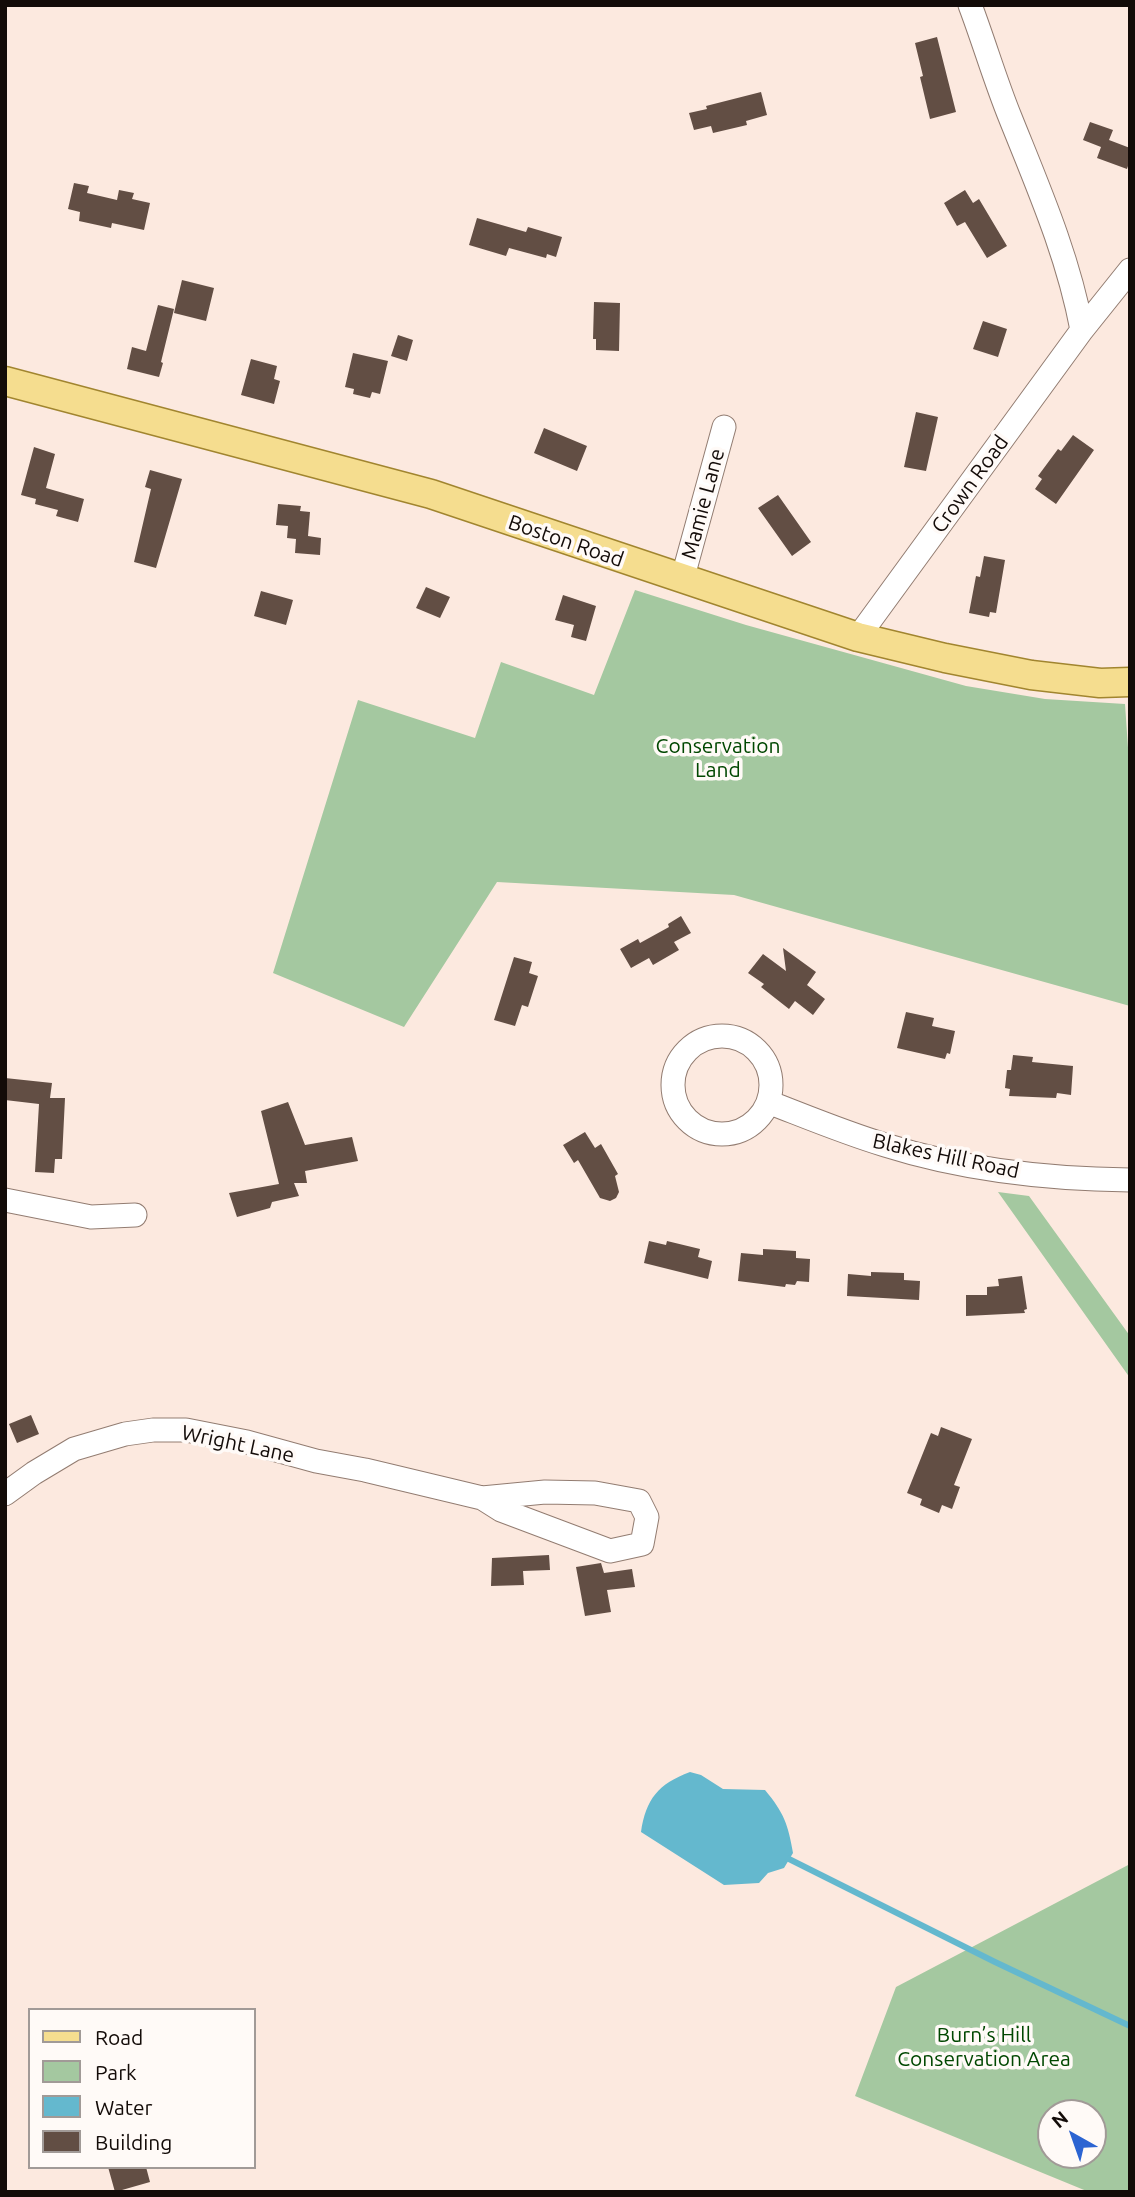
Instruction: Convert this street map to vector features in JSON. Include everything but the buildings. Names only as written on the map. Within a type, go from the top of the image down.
[{"type":"main road","name":"Boston Road","points":[[5,382],[431,494],[858,637],[1031,675],[1100,683],[1130,682]]},
{"type":"street","points":[[970,5],[1008,113],[1057,233],[1074,288],[1082,330]]},
{"type":"street","name":"Crown Road","points":[[858,637],[1082,330],[1130,270]]},
{"type":"street","name":"Mamie Lane","points":[[682,580],[724,427]]},
{"type":"street","points":[[716,1037],[740,1039],[755,1048],[765,1061],[771,1085],[768,1102],[761,1115],[743,1130],[728,1134],[705,1131],[686,1118],[678,1105],[673,1083],[677,1066],[686,1052],[699,1042],[716,1037]]},
{"type":"street","name":"Blakes Hill Road","points":[[768,1102],[858,1137],[941,1160],[985,1169],[1051,1177],[1130,1180]]},
{"type":"street","points":[[5,1200],[91,1217],[135,1215]]},
{"type":"street","name":"Wright Lane","points":[[5,1494],[74,1449],[125,1434],[153,1430],[186,1430],[482,1498],[501,1510],[610,1550],[642,1544],[647,1517],[639,1501],[594,1493],[545,1492],[482,1498]]},
{"type":"green space","name":"Conservation Land","points":[[635,590],[746,625],[966,686],[1045,699],[1125,704],[1130,777],[1130,1006],[734,895],[497,882],[404,1027],[273,973],[358,700],[475,738],[501,662],[594,695]]},
{"type":"green space","points":[[998,1192],[1029,1196],[1130,1336],[1130,1378]]},
{"type":"green space","name":"Burn’s Hill Conservation Area","points":[[1130,1864],[1130,2192],[1089,2192],[855,2096],[896,1987]]},
{"type":"water","points":[[690,1772],[701,1775],[723,1789],[765,1790],[781,1812],[789,1834],[793,1853],[784,1868],[768,1873],[759,1883],[724,1885],[641,1832],[646,1810],[655,1794],[670,1782]]},
{"type":"waterway","points":[[789,1859],[1130,2026]]}]
